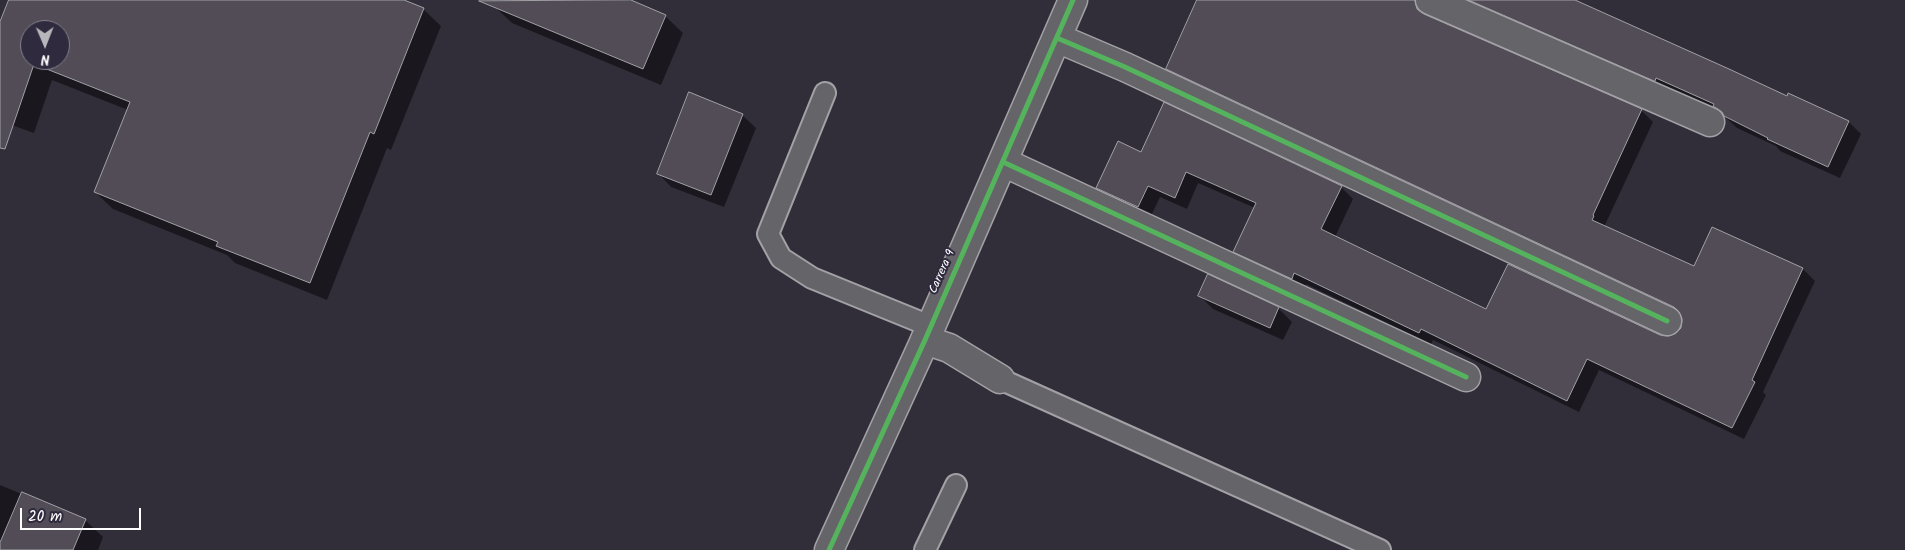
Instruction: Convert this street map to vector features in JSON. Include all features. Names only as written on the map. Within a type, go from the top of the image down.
[{"type":"street","name":"Carrera 9","points":[[829,550],[928,333],[1073,0]]},
{"type":"street","points":[[1430,0],[1710,122]]},
{"type":"street","points":[[1057,38],[1125,67],[1667,321]]},
{"type":"street","points":[[1002,162],[1466,377]]},
{"type":"street","points":[[928,333],[1000,379]]},
{"type":"lane","points":[[825,93],[768,234],[782,258],[812,278],[928,333]]},
{"type":"lane","points":[[1000,379],[1380,550]]},
{"type":"lane","points":[[925,550],[956,485]]},
{"type":"building","points":[[9,0],[404,0],[424,8],[374,134],[370,132],[310,283],[216,246],[218,242],[94,192],[130,102],[49,70],[70,70],[70,20],[20,20],[20,70],[32,70],[5,149],[0,148],[0,22]]},
{"type":"building","points":[[631,0],[666,15],[643,69],[479,1]]},
{"type":"building","points":[[1197,0],[1415,0],[1417,9],[1424,14],[1642,109],[1592,220],[1694,266],[1712,227],[1803,268],[1752,380],[1755,382],[1732,428],[1587,359],[1567,401],[1421,329],[1419,333],[1294,273],[1292,279],[1233,252],[1256,203],[1186,172],[1175,198],[1148,186],[1138,207],[1096,188],[1118,141],[1141,152],[1164,102],[1342,186],[1321,229],[1486,309],[1508,264],[1660,335],[1669,336],[1681,328],[1682,319],[1674,307],[1166,69]]},
{"type":"building","points":[[1469,0],[1575,0],[1787,96],[1788,93],[1849,121],[1828,167],[1767,139],[1724,116],[1722,112],[1713,106],[1714,104],[1656,78],[1655,81]]},
{"type":"building","points":[[689,92],[743,114],[711,195],[657,174]]},
{"type":"building","points":[[1208,274],[1279,307],[1270,328],[1198,296]]},
{"type":"building","points":[[22,492],[86,519],[73,550],[0,550],[0,543]]},
{"type":"cycle path","points":[[829,550],[925,340],[1073,0]]},
{"type":"cycle path","points":[[1057,38],[1125,67],[1667,321]]},
{"type":"cycle path","points":[[1003,162],[1466,377]]}]
